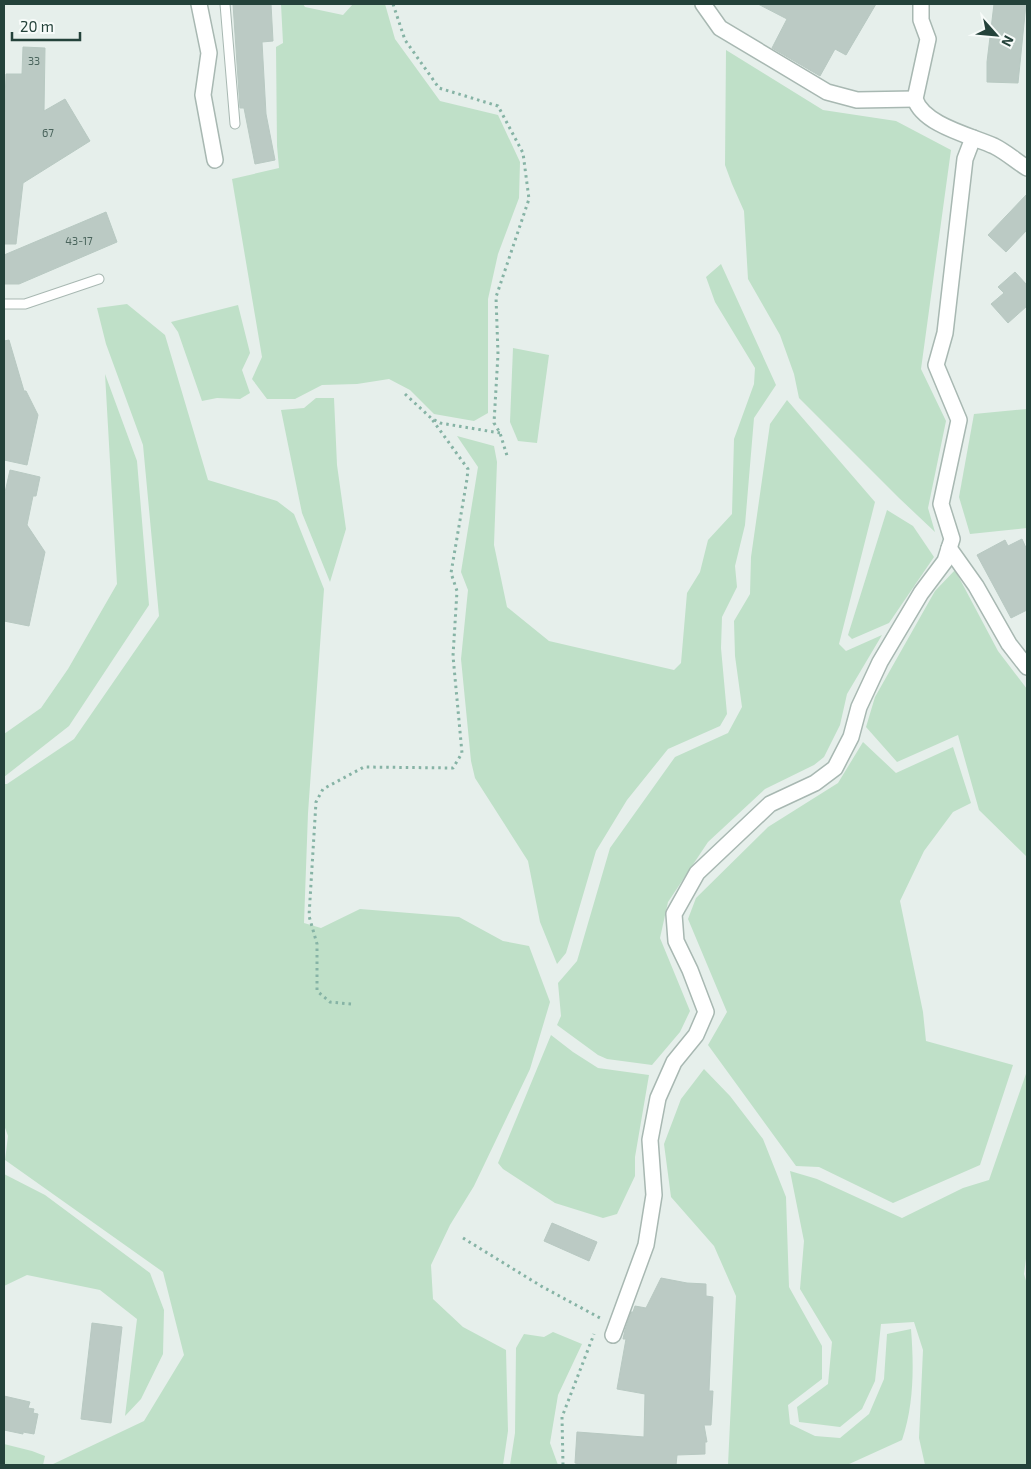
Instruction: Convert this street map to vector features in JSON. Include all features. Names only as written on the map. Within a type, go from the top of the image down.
[{"type":"street","points":[[199,4],[209,53],[203,96],[215,160]]},
{"type":"street","points":[[703,4],[720,28],[827,92],[857,100],[915,99]]},
{"type":"street","points":[[921,4],[921,20],[928,39],[915,99],[918,106],[944,127],[996,147],[1027,168]]},
{"type":"street","points":[[615,1330],[646,1245],[654,1195],[650,1140],[658,1098],[674,1062],[696,1035],[706,1012],[690,970],[676,941],[674,914],[697,873],[770,804],[815,783],[835,768],[851,737],[859,707],[880,662],[921,593],[945,561],[952,539],[941,504],[959,420],[936,365],[945,333],[965,158],[973,138]]},
{"type":"street","points":[[949,548],[976,586],[1009,644],[1027,667]]},
{"type":"lane","points":[[225,4],[235,124]]},
{"type":"lane","points":[[4,304],[25,304],[99,279]]},
{"type":"path","points":[[393,4],[405,40],[439,88],[498,106],[523,153],[529,199],[496,297],[498,354],[494,423],[500,433],[508,459]]},
{"type":"path","points":[[351,1004],[330,1002],[317,991],[317,944],[309,916],[316,802],[323,789],[364,768],[453,768],[462,753],[453,656],[456,591],[451,574],[468,468],[431,418],[405,394]]},
{"type":"path","points":[[431,418],[440,423],[500,433]]},
{"type":"path","points":[[463,1238],[541,1286],[601,1319],[615,1330]]},
{"type":"path","points":[[563,1465],[562,1417],[601,1319]]},
{"type":"green space","points":[[281,4],[303,4],[305,7],[343,15],[353,4],[385,4],[395,39],[440,101],[498,115],[520,162],[519,198],[498,254],[488,299],[488,413],[474,421],[434,414],[410,390],[389,379],[357,384],[322,385],[295,399],[267,399],[252,379],[262,357],[232,179],[279,168],[276,47],[283,43]]},
{"type":"green space","points":[[726,50],[823,110],[896,121],[951,150],[921,369],[946,421],[928,508],[935,532],[799,398],[794,374],[780,335],[748,279],[744,211],[725,165]]},
{"type":"green space","points":[[721,264],[776,385],[754,418],[745,525],[735,566],[737,587],[722,617],[721,648],[727,714],[720,726],[668,749],[627,800],[596,851],[566,953],[557,964],[540,922],[528,861],[475,778],[471,761],[461,659],[468,590],[461,572],[478,467],[457,436],[494,446],[497,462],[494,545],[507,607],[549,641],[674,670],[681,663],[687,593],[700,572],[708,540],[732,514],[734,439],[754,384],[755,368],[715,302],[706,277]]},
{"type":"green space","points":[[127,304],[165,335],[208,480],[277,501],[294,514],[324,589],[308,813],[304,923],[321,928],[360,909],[459,917],[503,941],[529,946],[550,1002],[530,1069],[474,1186],[450,1225],[431,1265],[433,1299],[463,1327],[506,1350],[508,1431],[503,1465],[51,1465],[144,1421],[184,1355],[163,1272],[5,1160],[8,1136],[4,1125],[4,784],[7,784],[74,739],[159,616],[143,445],[106,344],[97,308]]},
{"type":"green space","points":[[238,305],[250,353],[242,370],[250,393],[240,399],[217,398],[202,401],[178,332],[171,322]]},
{"type":"green space","points":[[513,348],[549,355],[537,443],[518,441],[510,422]]},
{"type":"green space","points":[[105,374],[137,461],[149,605],[69,726],[4,777],[4,734],[41,708],[68,669],[117,584]]},
{"type":"green space","points":[[316,398],[334,398],[337,465],[346,529],[330,582],[302,513],[281,410],[304,408]]},
{"type":"green space","points":[[787,400],[875,502],[839,644],[846,651],[882,635],[847,694],[840,725],[824,757],[814,765],[765,789],[708,842],[668,902],[660,938],[690,1011],[680,1032],[652,1065],[607,1059],[598,1055],[557,1025],[561,1016],[558,983],[577,961],[610,848],[675,757],[728,733],[742,707],[735,656],[734,621],[750,594],[751,557],[770,424]]},
{"type":"green space","points":[[1027,409],[1027,528],[970,534],[959,497],[974,414]]},
{"type":"green space","points":[[887,510],[913,526],[934,557],[889,623],[852,639],[848,635]]},
{"type":"green space","points":[[955,570],[998,651],[1027,689],[1027,857],[979,810],[958,735],[897,762],[866,727],[875,697],[935,591]]},
{"type":"green space","points":[[863,742],[896,773],[953,747],[971,803],[953,812],[924,851],[900,901],[923,1012],[926,1041],[1013,1065],[980,1165],[893,1203],[819,1167],[796,1166],[708,1045],[727,1012],[688,919],[696,898],[768,827],[838,783]]},
{"type":"green space","points":[[551,1035],[598,1068],[649,1075],[635,1157],[635,1176],[617,1214],[603,1218],[555,1203],[503,1169],[498,1163]]},
{"type":"green space","points":[[704,1069],[730,1096],[763,1139],[786,1197],[789,1287],[822,1346],[822,1379],[788,1405],[790,1424],[815,1436],[840,1438],[869,1414],[884,1379],[887,1334],[911,1329],[913,1357],[911,1399],[902,1440],[847,1465],[728,1465],[736,1296],[714,1246],[671,1197],[664,1144],[681,1099]]},
{"type":"green space","points":[[1027,1071],[1027,1251],[1024,1274],[1027,1284],[1027,1465],[925,1465],[919,1438],[923,1350],[914,1322],[881,1324],[875,1381],[862,1409],[840,1427],[799,1422],[797,1407],[828,1384],[832,1342],[800,1289],[804,1241],[790,1171],[817,1179],[902,1218],[963,1188],[989,1180]]},
{"type":"green space","points":[[4,1174],[45,1195],[150,1273],[164,1310],[163,1354],[141,1399],[125,1416],[137,1319],[100,1290],[27,1275],[4,1286]]},
{"type":"green space","points":[[553,1332],[582,1344],[558,1395],[550,1443],[558,1465],[510,1465],[515,1433],[516,1348],[524,1334],[544,1337]]},
{"type":"green space","points":[[4,1444],[45,1456],[43,1465],[4,1465]]},
{"type":"building","points":[[233,4],[271,4],[273,41],[262,42],[266,114],[275,160],[255,164],[244,108],[240,108]]},
{"type":"building","points":[[758,4],[876,4],[846,55],[835,49],[820,76],[772,48],[787,19]]},
{"type":"building","points":[[994,4],[1026,4],[1018,83],[987,82],[987,62]]},
{"type":"building","points":[[23,47],[45,48],[44,111],[65,99],[90,141],[23,183],[16,244],[4,244],[6,74],[22,74]]},
{"type":"building","points":[[1027,194],[1027,230],[1006,252],[988,235]]},
{"type":"building","points":[[106,212],[117,242],[19,284],[4,284],[4,255]]},
{"type":"building","points":[[1015,272],[1027,285],[1027,306],[1008,323],[991,304],[1004,293],[998,287]]},
{"type":"building","points":[[9,340],[24,391],[26,391],[38,415],[27,465],[4,460],[4,341]]},
{"type":"building","points":[[10,470],[40,477],[36,496],[33,496],[27,525],[45,552],[29,626],[4,621],[4,497]]},
{"type":"building","points":[[1022,539],[1027,550],[1027,610],[1011,618],[977,555],[1005,540],[1008,546]]},
{"type":"building","points":[[552,1223],[597,1242],[589,1261],[544,1241]]},
{"type":"building","points":[[661,1278],[687,1283],[706,1284],[706,1296],[713,1297],[709,1391],[713,1391],[711,1425],[704,1425],[707,1442],[705,1442],[705,1454],[677,1455],[676,1465],[584,1465],[575,1463],[577,1432],[644,1437],[645,1394],[617,1389],[626,1339],[623,1339],[631,1312],[633,1312],[635,1306],[646,1308]]},
{"type":"building","points":[[92,1323],[122,1327],[111,1423],[81,1419]]},
{"type":"building","points":[[4,1396],[30,1402],[28,1408],[34,1409],[33,1413],[38,1414],[34,1434],[4,1430]]}]
